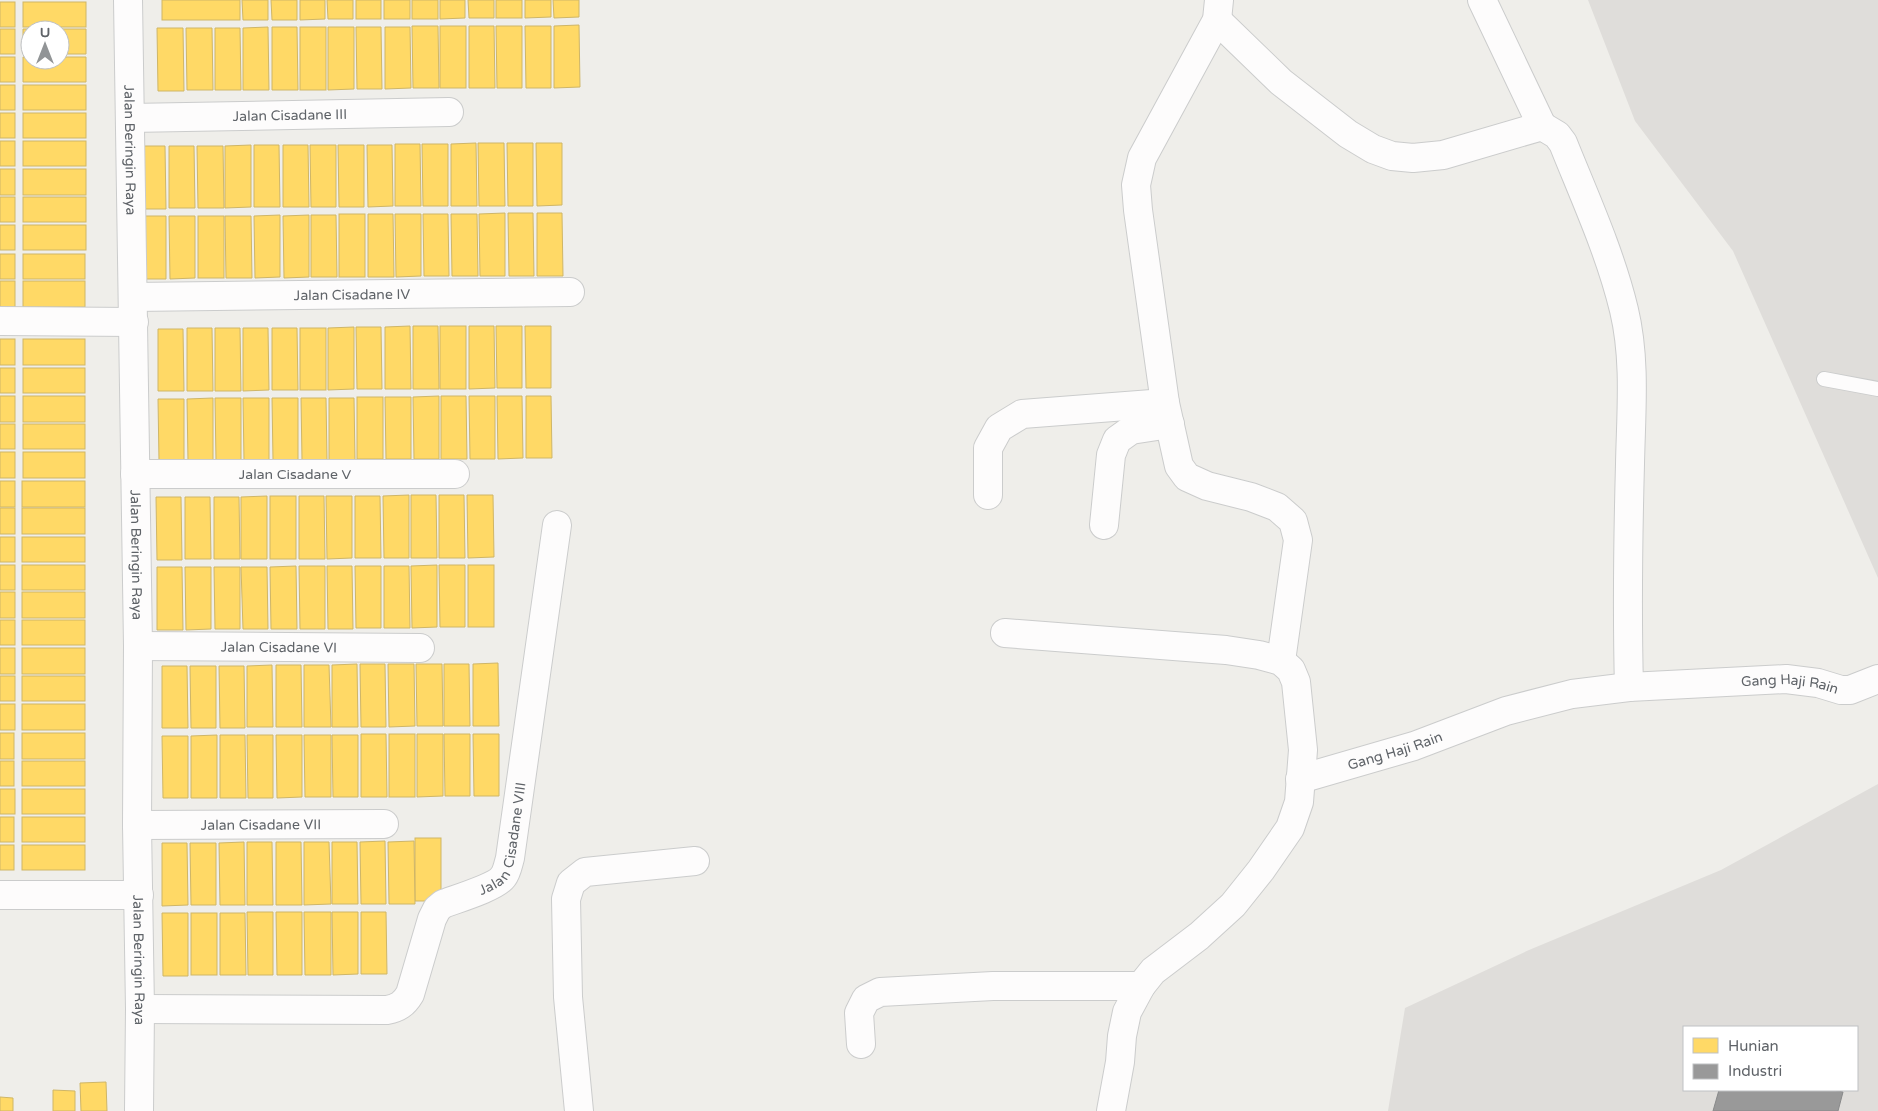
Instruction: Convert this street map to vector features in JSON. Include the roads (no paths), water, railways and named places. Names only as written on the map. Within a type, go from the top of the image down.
[{"type":"street","name":"Jalan Beringin Raya","points":[[128,0],[138,646],[139,1111]]},
{"type":"street","points":[[1482,0],[1542,126],[1557,135],[1563,143],[1606,251],[1624,311],[1632,386],[1628,541],[1629,687]]},
{"type":"street","points":[[1281,662],[1298,540],[1293,520],[1277,507],[1251,497],[1207,486],[1187,477],[1178,466],[1168,414],[1138,210],[1136,185],[1139,168],[1151,141],[1218,10],[1281,82],[1348,134],[1373,149],[1392,156],[1413,158],[1443,155],[1542,126]]},
{"type":"street","name":"Jalan Cisadane III","points":[[130,118],[449,112]]},
{"type":"street","name":"Jalan Cisadane IV","points":[[0,321],[134,309],[570,292]]},
{"type":"street","points":[[988,494],[988,448],[999,428],[1022,414],[1168,414]]},
{"type":"street","points":[[1104,525],[1112,455],[1117,440],[1131,430],[1168,414]]},
{"type":"street","name":"Jalan Cisadane V","points":[[135,474],[455,474]]},
{"type":"street","name":"Jalan Cisadane VIII","points":[[140,1009],[387,1010],[395,1009],[406,1000],[410,994],[432,919],[437,909],[443,904],[502,879],[507,870],[556,525]]},
{"type":"street","points":[[1004,633],[1226,650],[1260,655],[1281,662],[1291,670],[1296,682],[1303,750],[1299,802],[1290,828],[1261,870],[1233,905],[1199,936],[1152,971],[1141,986],[1127,1012],[1111,1111]]},
{"type":"street","name":"Jalan Cisadane VI","points":[[138,646],[420,648]]},
{"type":"street","name":"Gang Haji Rain","points":[[1300,779],[1414,746],[1506,711],[1572,694],[1629,687],[1786,679],[1818,683],[1841,690],[1850,690],[1878,679]]},
{"type":"street","name":"Jalan Cisadane VII","points":[[137,825],[384,824]]},
{"type":"street","points":[[579,1111],[568,996],[566,900],[571,883],[585,872],[695,861]]},
{"type":"street","points":[[0,895],[139,895]]},
{"type":"street","points":[[861,1044],[859,1013],[866,999],[880,992],[993,986],[1141,986]]},
{"type":"lane","points":[[1824,379],[1878,389]]}]
